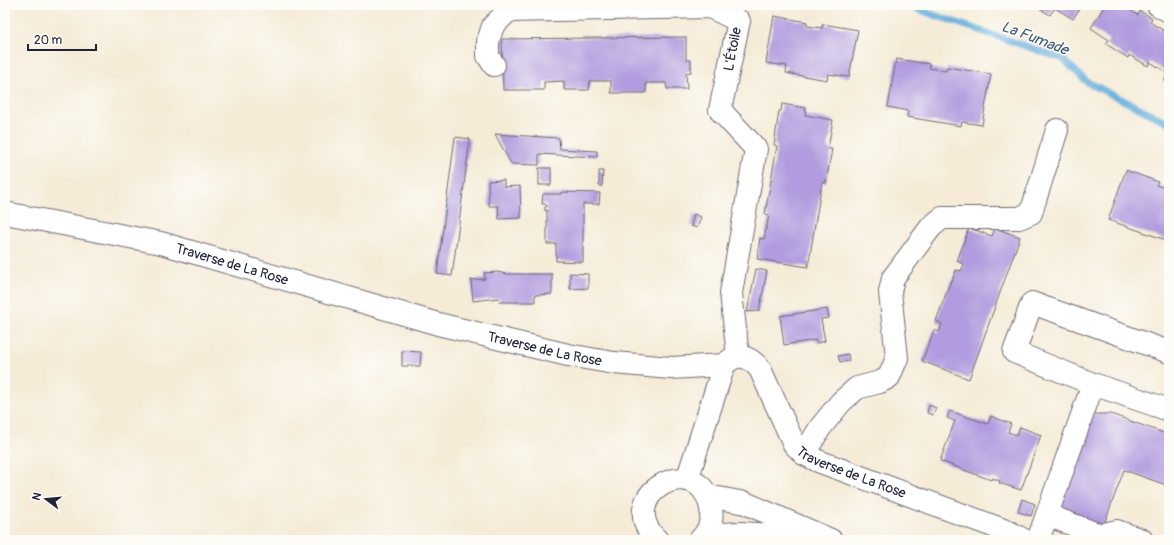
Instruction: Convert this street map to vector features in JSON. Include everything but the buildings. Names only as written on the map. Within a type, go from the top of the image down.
[{"type":"street","points":[[1158,5],[1169,11]]},
{"type":"street","name":"L'Étoile","points":[[494,65],[488,56],[488,41],[493,26],[508,11],[710,7],[739,21],[720,110],[756,149],[731,293],[731,361]]},
{"type":"street","points":[[804,454],[820,428],[841,402],[857,388],[880,382],[889,377],[897,358],[890,292],[893,278],[931,227],[942,218],[1019,218],[1031,213],[1057,130]]},
{"type":"street","name":"Traverse de La Rose","points":[[5,212],[161,243],[438,324],[568,355],[614,363],[670,368],[748,358],[755,362],[760,369],[794,444],[804,454],[818,461],[1009,532],[1024,540]]},
{"type":"street","points":[[1169,352],[1032,303],[1014,352],[1093,384],[1169,410]]},
{"type":"street","points":[[687,480],[731,361]]},
{"type":"street","points":[[1038,540],[1093,384]]},
{"type":"street","points":[[656,540],[647,529],[644,518],[645,505],[648,496],[656,487],[666,481],[676,479],[694,482],[708,496],[712,513],[711,525],[702,538]]},
{"type":"street","points":[[708,496],[745,503],[828,539]]},
{"type":"street","points":[[1047,515],[1100,535],[1117,531],[1142,540]]},
{"type":"street","points":[[702,538],[740,533],[828,539]]},
{"type":"waterway","name":"La Fumade","points":[[905,5],[1063,59],[1087,82],[1169,123]]}]
